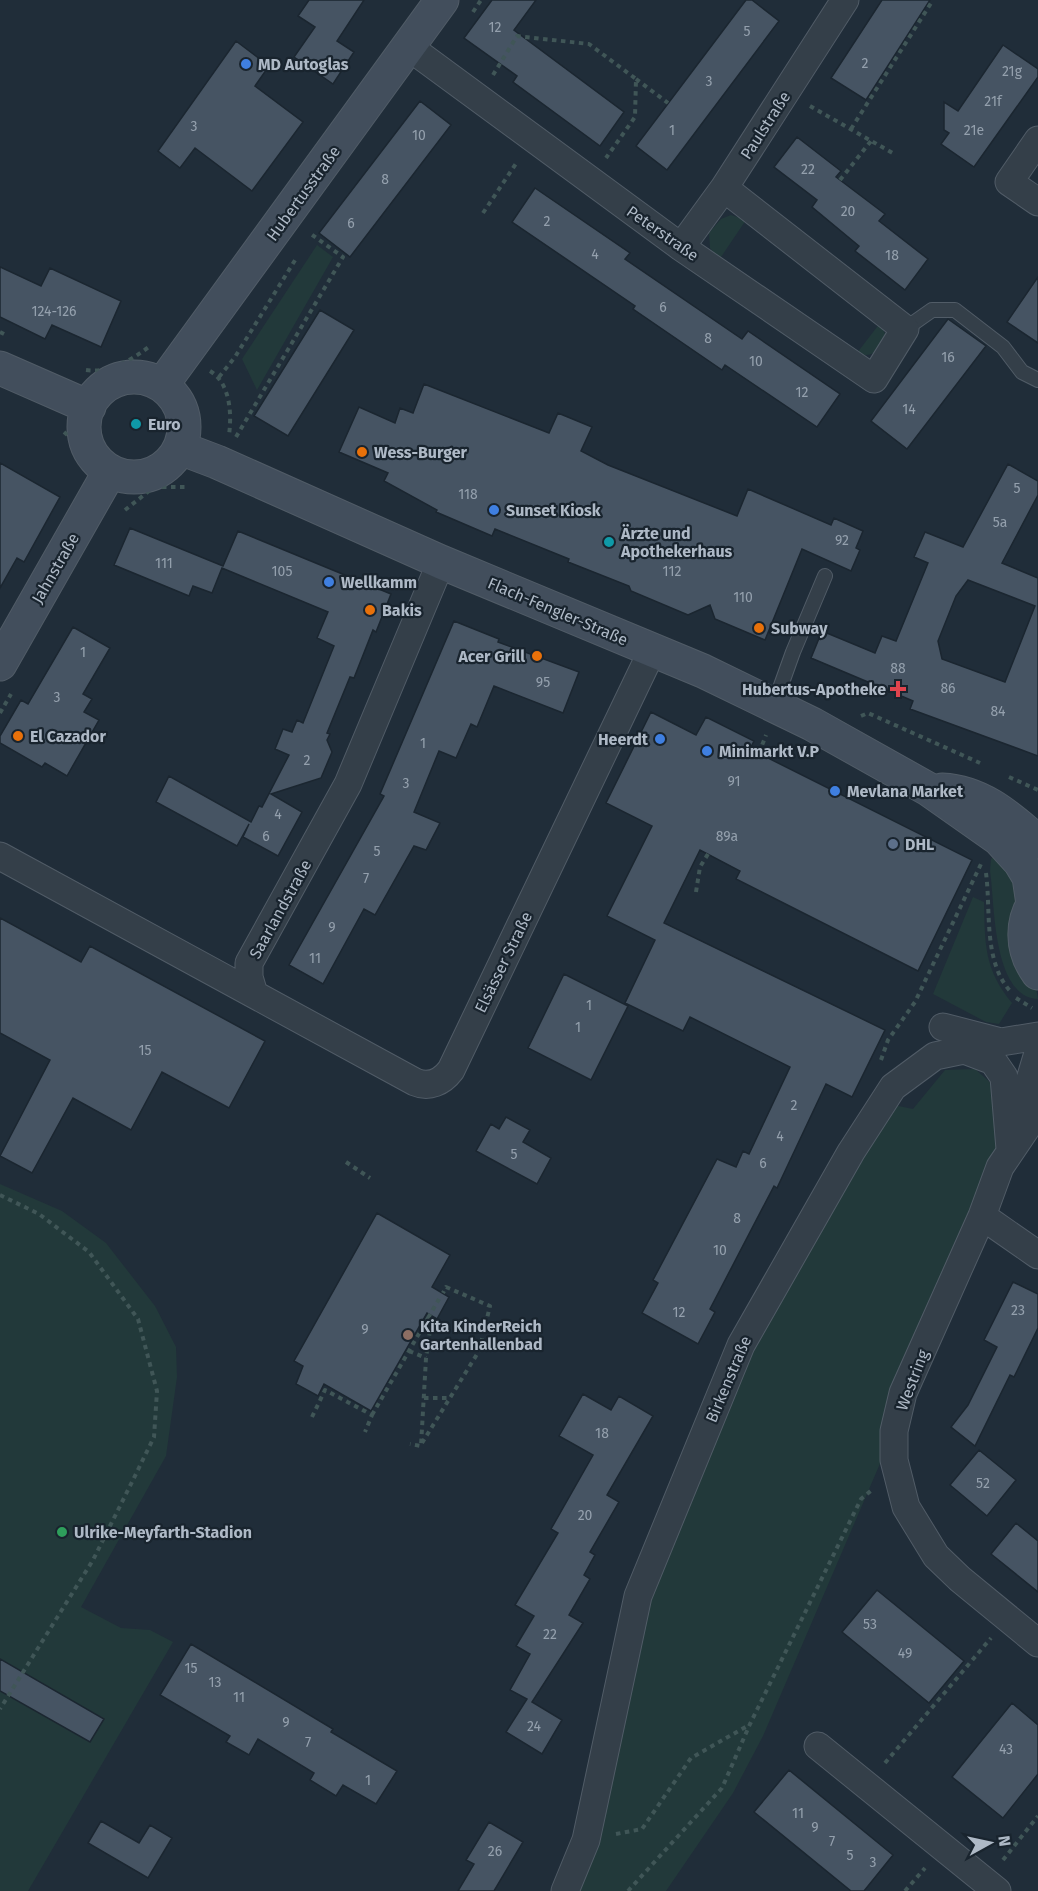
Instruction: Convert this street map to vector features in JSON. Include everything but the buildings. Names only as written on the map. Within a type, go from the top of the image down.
[{"type":"street","name":"Paulstraße","points":[[681,247],[724,188],[845,0]]},
{"type":"street","name":"Hubertusstraße","points":[[162,385],[409,47],[455,10]]},
{"type":"street","name":"Peterstraße","points":[[409,47],[681,247],[874,379],[905,329]]},
{"type":"street","points":[[1038,140],[1009,182],[1038,202]]},
{"type":"street","points":[[724,188],[905,329]]},
{"type":"street","points":[[0,368],[88,407]]},
{"type":"street","points":[[129,377],[146,378],[162,385],[175,397],[183,413],[184,431],[180,448],[171,462],[157,472],[141,477],[125,477],[110,471],[95,459],[87,443],[85,425],[88,407],[98,392],[112,382],[129,377]]},
{"type":"street","name":"Flach-Fengler-Straße","points":[[180,448],[441,562],[703,671],[772,716],[821,729],[928,789],[999,839],[1020,861],[1029,877],[1035,901]]},
{"type":"street","name":"Jahnstraße","points":[[0,664],[110,471]]},
{"type":"street","name":"Saarlandstraße","points":[[254,994],[249,977],[249,963],[348,784],[441,562]]},
{"type":"street","name":"Elsässer Straße","points":[[254,994],[415,1082],[423,1085],[446,1077],[652,651]]},
{"type":"street","name":"Flach-Fengler-Straße","points":[[928,789],[957,791],[987,801],[1038,842]]},
{"type":"street","points":[[0,856],[254,994]]},
{"type":"street","points":[[1035,901],[1024,935],[1026,949],[1038,973]]},
{"type":"street","points":[[943,1027],[1001,1042],[1038,1036]]},
{"type":"street","name":"Birkenstraße","points":[[565,1891],[586,1840],[638,1596],[741,1345],[851,1152],[893,1087],[935,1056],[964,1050],[993,1061],[1004,1077],[1010,1149]]},
{"type":"street","name":"Westring","points":[[1010,1149],[1038,1053]]},
{"type":"street","name":"Westring","points":[[1038,1111],[1010,1149],[1000,1167],[982,1216],[903,1393],[894,1431],[894,1460],[906,1507],[936,1556],[960,1579],[1038,1643]]},
{"type":"street","points":[[982,1216],[1038,1255]]},
{"type":"street","points":[[818,1746],[991,1886]]},
{"type":"lane","name":"Peterstraße","points":[[905,329],[932,310],[954,310],[1003,347],[1022,372],[1038,380]]},
{"type":"lane","points":[[772,716],[793,652],[825,576]]},
{"type":"path","points":[[455,10],[481,0]]},
{"type":"path","points":[[851,129],[933,0]]},
{"type":"path","points":[[477,99],[517,36],[589,44],[668,103]]},
{"type":"path","points":[[590,181],[635,117],[636,79]]},
{"type":"path","points":[[786,92],[896,154]]},
{"type":"path","points":[[483,213],[532,139]]},
{"type":"path","points":[[840,180],[871,141]]},
{"type":"path","points":[[305,244],[318,225]]},
{"type":"path","points":[[233,441],[343,257],[311,234]]},
{"type":"path","points":[[228,439],[228,397],[219,377],[236,357],[300,253]]},
{"type":"path","points":[[79,369],[100,372],[116,367],[158,340]]},
{"type":"path","points":[[120,514],[154,487],[194,488]]},
{"type":"path","points":[[821,729],[868,713],[986,766]]},
{"type":"path","points":[[759,753],[772,716]]},
{"type":"path","points":[[1007,776],[1038,790]]},
{"type":"path","points":[[696,892],[700,867],[708,854]]},
{"type":"path","points":[[915,1002],[984,858],[993,960],[1004,985],[1020,1002],[1038,1011]]},
{"type":"path","points":[[881,1046],[888,1040]]},
{"type":"path","points":[[346,1162],[370,1178]]},
{"type":"path","points":[[0,1195],[39,1214],[89,1252],[138,1319],[158,1391],[154,1437],[127,1492],[93,1560],[0,1708]]},
{"type":"path","points":[[421,1446],[479,1351],[490,1306],[446,1287],[442,1293]]},
{"type":"path","points":[[365,1432],[372,1415],[439,1299]]},
{"type":"path","points":[[421,1446],[426,1358],[431,1323],[428,1318]]},
{"type":"path","points":[[409,1351],[426,1358]]},
{"type":"path","points":[[312,1417],[325,1390],[372,1415]]},
{"type":"path","points":[[424,1398],[450,1398]]},
{"type":"path","points":[[410,1444],[421,1446]]},
{"type":"path","points":[[628,1891],[722,1788],[750,1724],[861,1499],[881,1482],[894,1460]]},
{"type":"path","points":[[878,1793],[886,1782],[878,1771],[995,1633]]},
{"type":"path","points":[[586,1840],[642,1829],[691,1758],[750,1724]]},
{"type":"path","points":[[991,1886],[1038,1816]]},
{"type":"green space","points":[[731,215],[746,220],[719,260],[710,248],[709,233],[721,219]]},
{"type":"green space","points":[[317,245],[333,257],[257,390],[242,359]]},
{"type":"green space","points":[[880,323],[887,338],[878,350],[867,355],[857,353]]},
{"type":"green space","points":[[998,852],[1016,874],[1038,999],[1023,994],[1012,983],[1004,966],[995,925],[990,871],[991,859]]},
{"type":"green space","points":[[973,897],[984,902],[986,943],[991,967],[1012,1003],[999,1024],[986,1022],[933,994]]},
{"type":"green space","points":[[975,1069],[992,1084],[1000,1167],[894,1431],[763,1736],[733,1793],[666,1891],[567,1891],[634,1610],[741,1345],[884,1103],[913,1109],[945,1070]]},
{"type":"green space","name":"Ulrike-Meyfarth-Stadion","points":[[0,1184],[62,1211],[106,1243],[155,1306],[176,1347],[177,1377],[166,1456],[81,1607],[121,1628],[150,1630],[173,1642],[28,1891],[0,1891]]},
{"type":"place","name":"MD Autoglas","points":[[246,64]]},
{"type":"place","name":"Euro","points":[[136,424]]},
{"type":"place","name":"Wess-Burger","points":[[362,452]]},
{"type":"place","name":"Sunset Kiosk","points":[[494,510]]},
{"type":"place","name":"Ärzte und Apothekerhaus","points":[[609,542]]},
{"type":"place","name":"Wellkamm","points":[[329,582]]},
{"type":"place","name":"Bakis","points":[[370,610]]},
{"type":"place","name":"Subway","points":[[759,628]]},
{"type":"place","name":"Acer Grill","points":[[537,656]]},
{"type":"place","name":"Hubertus-Apotheke","points":[[898,689]]},
{"type":"place","name":"El Cazador","points":[[18,736]]},
{"type":"place","name":"Heerdt","points":[[660,739]]},
{"type":"place","name":"Minimarkt V.P","points":[[707,751]]},
{"type":"place","name":"Mevlana Market","points":[[835,791]]},
{"type":"place","name":"DHL","points":[[893,844]]},
{"type":"place","name":"Kita KinderReich Gartenhallenbad","points":[[408,1335]]},
{"type":"place","name":"Ulrike-Meyfarth-Stadion","points":[[62,1532]]}]
